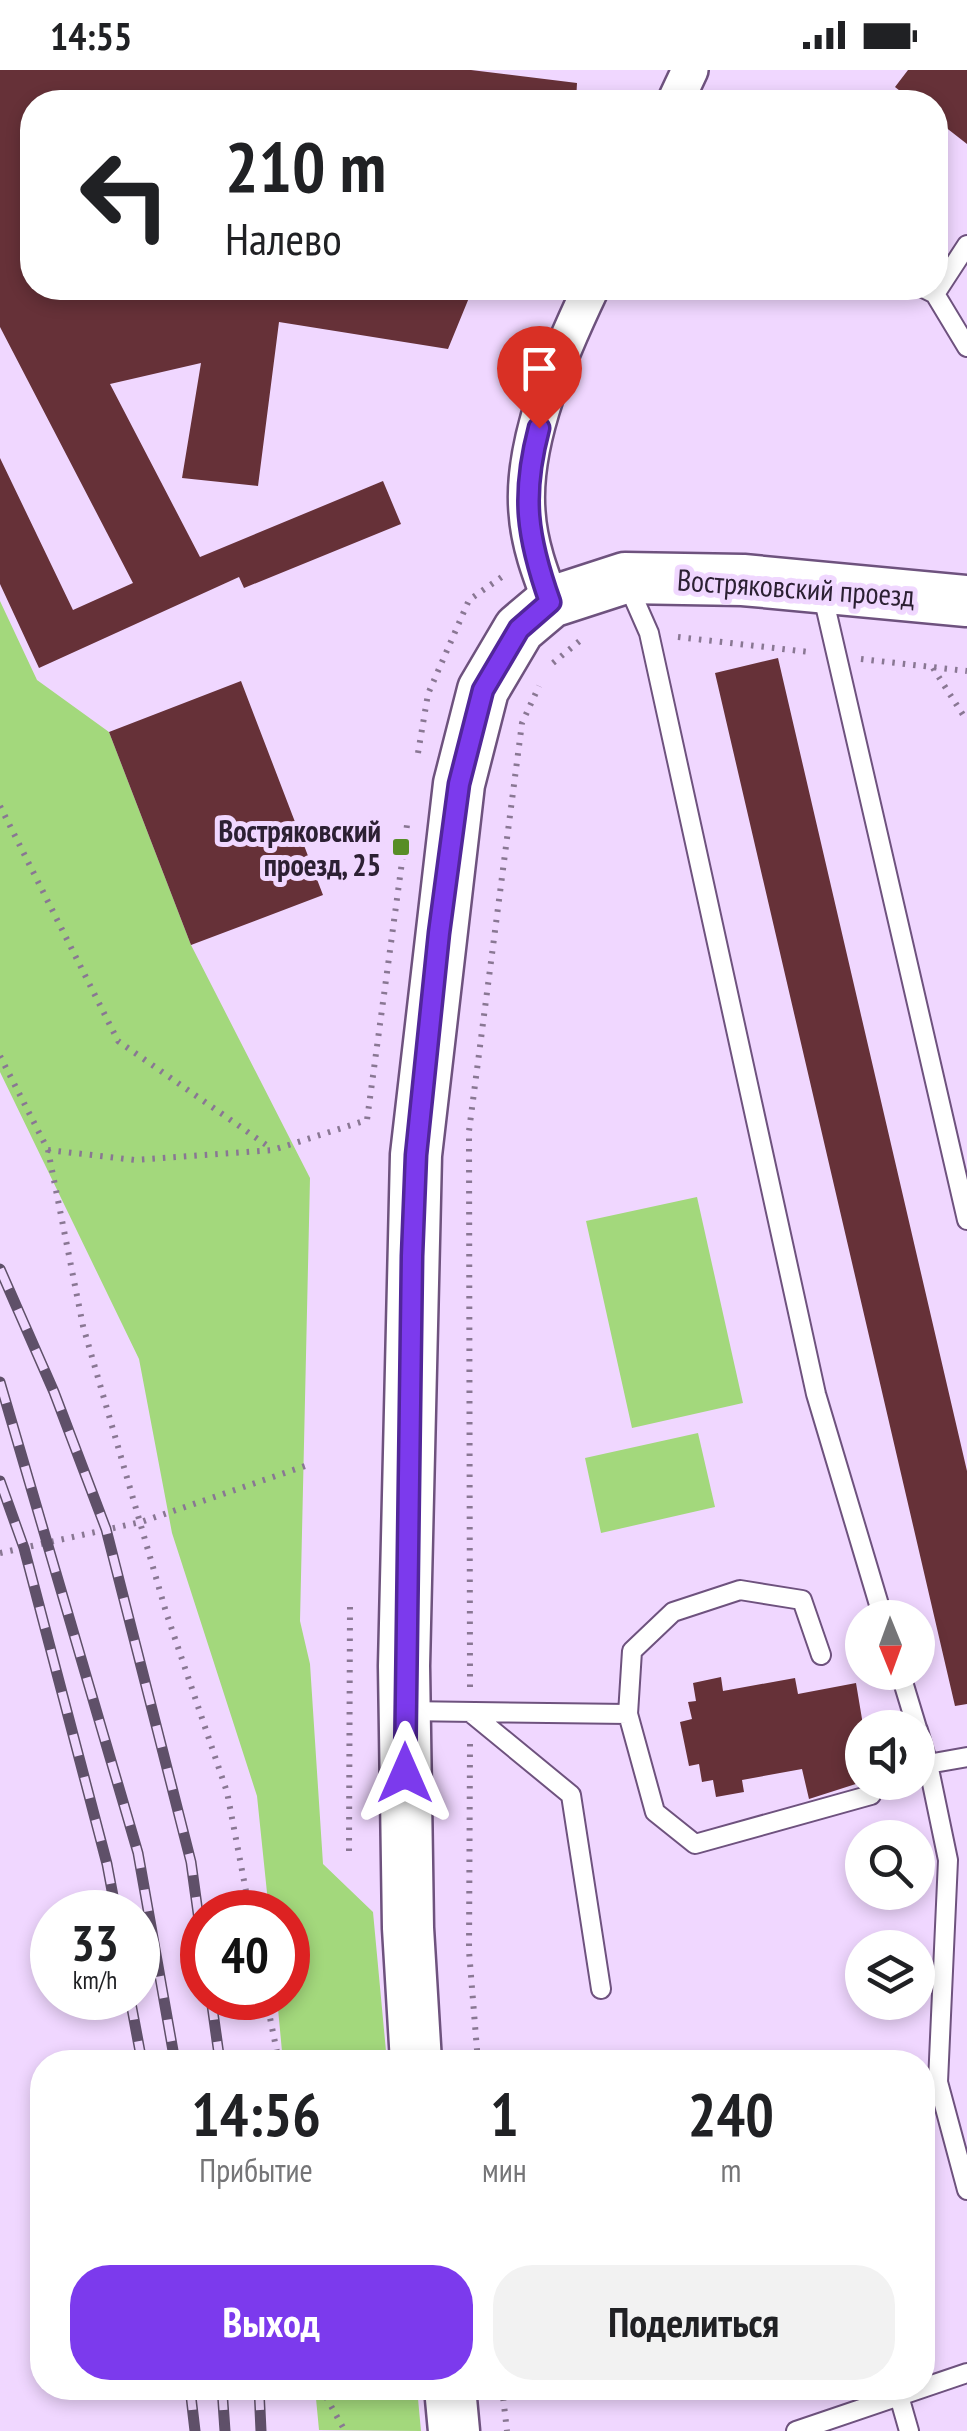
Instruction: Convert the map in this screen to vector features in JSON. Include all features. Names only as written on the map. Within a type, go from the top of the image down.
[{"type":"street","points":[[415,2050],[408,1928],[405,1711],[415,1174],[439,933],[459,784],[483,690],[519,629],[550,602],[533,554],[526,510],[528,467],[560,354],[585,300]]},
{"type":"street","name":"Востряковский проезд","points":[[550,602],[625,578],[743,580],[967,601]]},
{"type":"street","points":[[451,2400],[454,2431]]},
{"type":"lane","points":[[948,268],[967,244]]},
{"type":"lane","points":[[935,300],[967,347]]},
{"type":"lane","points":[[625,578],[649,633],[816,1394],[879,1600]]},
{"type":"lane","points":[[821,588],[967,1220]]},
{"type":"lane","points":[[821,1656],[802,1600],[740,1590],[673,1612],[632,1651],[628,1714],[655,1812],[694,1844],[854,1800]]},
{"type":"lane","points":[[405,1711],[628,1714]]},
{"type":"lane","points":[[470,1712],[571,1795],[600,1989]]},
{"type":"lane","points":[[935,1763],[967,1758]]},
{"type":"lane","points":[[935,1798],[948,1860],[938,2082],[967,2190]]},
{"type":"lane","points":[[935,2384],[967,2373]]},
{"type":"lane","points":[[796,2431],[887,2400]]},
{"type":"lane","points":[[900,2400],[909,2431]]},
{"type":"path","points":[[549,666],[587,635],[649,633],[967,671]]},
{"type":"path","points":[[934,668],[967,721]]},
{"type":"path","points":[[477,2050],[469,1951],[469,1131],[522,723],[542,680]]},
{"type":"path","points":[[0,806],[118,1041],[273,1150]]},
{"type":"path","points":[[48,1150],[135,1160],[273,1150],[366,1120],[395,896]]},
{"type":"path","points":[[0,1056],[48,1150],[83,1326],[166,1612],[226,1792],[246,1890]]},
{"type":"path","points":[[0,1553],[141,1522],[305,1466]]},
{"type":"path","points":[[349,1851],[350,1605]]},
{"type":"path","points":[[270,2020],[277,2050]]},
{"type":"path","points":[[327,2400],[345,2431]]},
{"type":"path","points":[[503,2400],[506,2431]]},
{"type":"green space","points":[[0,601],[37,680],[109,732],[191,945],[310,1178],[300,1621],[310,1664],[323,1864],[373,1912],[386,2050],[282,2050],[279,2020],[310,2020],[310,1890],[267,1890],[257,1796],[172,1533],[139,1359],[0,1072]]},
{"type":"green space","points":[[697,1197],[743,1403],[632,1428],[586,1221]]},
{"type":"green space","points":[[698,1433],[715,1507],[601,1533],[585,1458]]},
{"type":"green space","points":[[316,2400],[418,2400],[421,2431],[319,2430]]},
{"type":"building","points":[[0,70],[471,70],[577,83],[577,90],[20,90],[20,300],[468,300],[448,349],[279,322],[258,486],[182,478],[201,363],[110,384],[200,557],[383,481],[401,524],[244,588],[239,577],[39,668],[0,584],[0,458],[73,610],[133,583],[0,327]]},
{"type":"building","points":[[908,70],[967,70],[967,144],[948,129],[948,90],[895,87]]},
{"type":"building","points":[[778,658],[967,1471],[967,1704],[955,1706],[935,1620],[935,1600],[930,1600],[715,673]]},
{"type":"building","points":[[241,681],[323,895],[191,945],[109,732]]},
{"type":"building","points":[[721,1677],[723,1691],[795,1678],[798,1694],[845,1685],[845,1690],[857,1690],[860,1710],[845,1710],[845,1787],[809,1799],[802,1769],[742,1780],[744,1792],[716,1797],[713,1780],[702,1782],[699,1764],[689,1766],[680,1722],[692,1719],[688,1702],[696,1701],[693,1683]]},
{"type":"railway","points":[[0,1269],[54,1392],[106,1529],[195,1890]]},
{"type":"railway","points":[[0,1382],[138,1853],[173,2050]]},
{"type":"railway","points":[[0,1481],[24,1548],[112,1890]]},
{"type":"railway","points":[[134,2020],[140,2050]]},
{"type":"railway","points":[[214,2020],[218,2050]]},
{"type":"railway","points":[[191,2400],[195,2431]]},
{"type":"railway","points":[[223,2400],[225,2431]]},
{"type":"railway","points":[[260,2400],[261,2431]]},
{"type":"place","name":"Востряковский проезд, 25","points":[[401,847]]},
{"type":"route","points":[[405,1773],[406,1462],[416,1155],[459,784],[483,690],[519,629],[550,602],[533,554],[526,510],[528,467],[539,428]]}]
